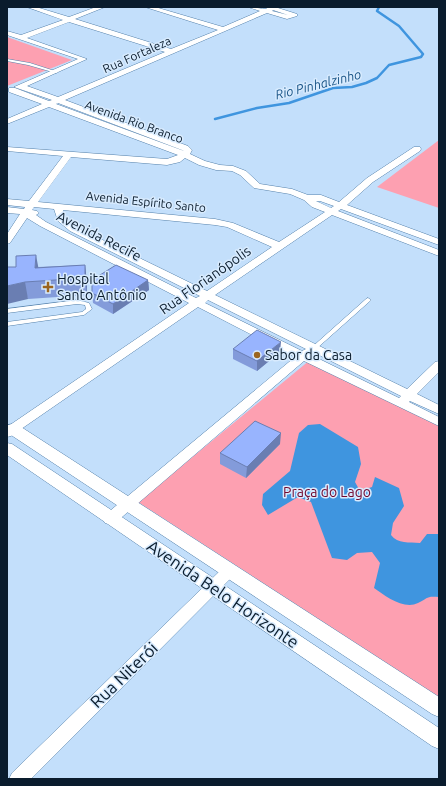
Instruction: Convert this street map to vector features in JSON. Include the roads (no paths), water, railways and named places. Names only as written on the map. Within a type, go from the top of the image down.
[{"type":"street","points":[[30,7],[44,8],[75,17],[114,29],[134,38]]},
{"type":"street","points":[[20,38],[102,7]]},
{"type":"street","points":[[148,7],[223,29]]},
{"type":"street","points":[[250,7],[271,8]]},
{"type":"street","points":[[44,8],[68,19],[108,32],[175,50]]},
{"type":"street","name":"Rua Fortaleza","points":[[7,122],[60,101],[271,8]]},
{"type":"street","points":[[108,32],[114,29]]},
{"type":"street","points":[[7,33],[84,60],[10,91]]},
{"type":"street","name":"Avenida Rio Branco","points":[[10,91],[185,155],[188,152],[185,148],[21,86]]},
{"type":"street","points":[[86,119],[96,114]]},
{"type":"street","points":[[118,131],[127,126]]},
{"type":"street","points":[[7,149],[166,162],[177,160],[185,155],[202,163],[233,169],[243,173],[256,186],[292,192],[307,198],[315,205],[439,253]]},
{"type":"street","name":"Rua Florianópolis","points":[[9,430],[275,249],[332,212],[370,180],[417,149]]},
{"type":"street","points":[[7,241],[68,155]]},
{"type":"street","points":[[307,198],[321,198],[436,241]]},
{"type":"street","name":"Avenida Espírito Santo","points":[[7,202],[29,209]]},
{"type":"street","name":"Avenida Espírito Santo","points":[[7,210],[29,209],[58,211],[229,232],[275,249]]},
{"type":"street","name":"Avenida Recife","points":[[29,209],[43,224],[250,330],[308,352],[404,399],[439,422]]},
{"type":"street","name":"Avenida Recife","points":[[58,211],[63,222],[73,229],[261,323],[308,352]]},
{"type":"street","points":[[382,231],[391,224]]},
{"type":"street","points":[[425,248],[436,241]]},
{"type":"street","points":[[137,272],[148,266]]},
{"type":"street","points":[[250,330],[261,323]]},
{"type":"street","points":[[110,518],[308,352]]},
{"type":"street","points":[[404,399],[439,365]]},
{"type":"street","name":"Avenida Recife","points":[[404,399],[439,410]]},
{"type":"street","name":"Avenida Belo Horizonte","points":[[9,430],[128,504],[439,708]]},
{"type":"street","name":"Avenida Belo Horizonte","points":[[7,448],[439,739]]},
{"type":"street","name":"Rua Niterói","points":[[18,779],[230,570]]},
{"type":"lane","points":[[7,60],[29,64],[56,72]]},
{"type":"lane","points":[[308,352],[368,300]]},
{"type":"lane","points":[[7,311],[77,302],[87,304],[89,309],[84,313],[7,324]]},
{"type":"water","points":[[320,424],[358,447],[361,464],[355,482],[360,491],[372,487],[375,477],[399,488],[404,506],[393,523],[391,535],[394,538],[404,542],[420,543],[427,534],[439,534],[439,597],[429,597],[413,605],[407,605],[384,595],[374,588],[380,563],[372,552],[357,553],[347,560],[332,558],[311,502],[298,497],[268,515],[262,505],[263,494],[290,471],[299,433],[308,425]]},
{"type":"waterway","name":"Rio Pinhalzinho","points":[[215,119],[257,108],[289,103],[333,88],[352,87],[366,83],[377,78],[389,65],[421,57],[423,54],[399,26],[377,11],[379,7]]},
{"type":"place","name":"Hospital Santo Antônio","points":[[48,287]]},
{"type":"place","name":"Sabor da Casa","points":[[257,355]]},
{"type":"park label","name":"Praça do Lago","points":[[327,492]]}]
